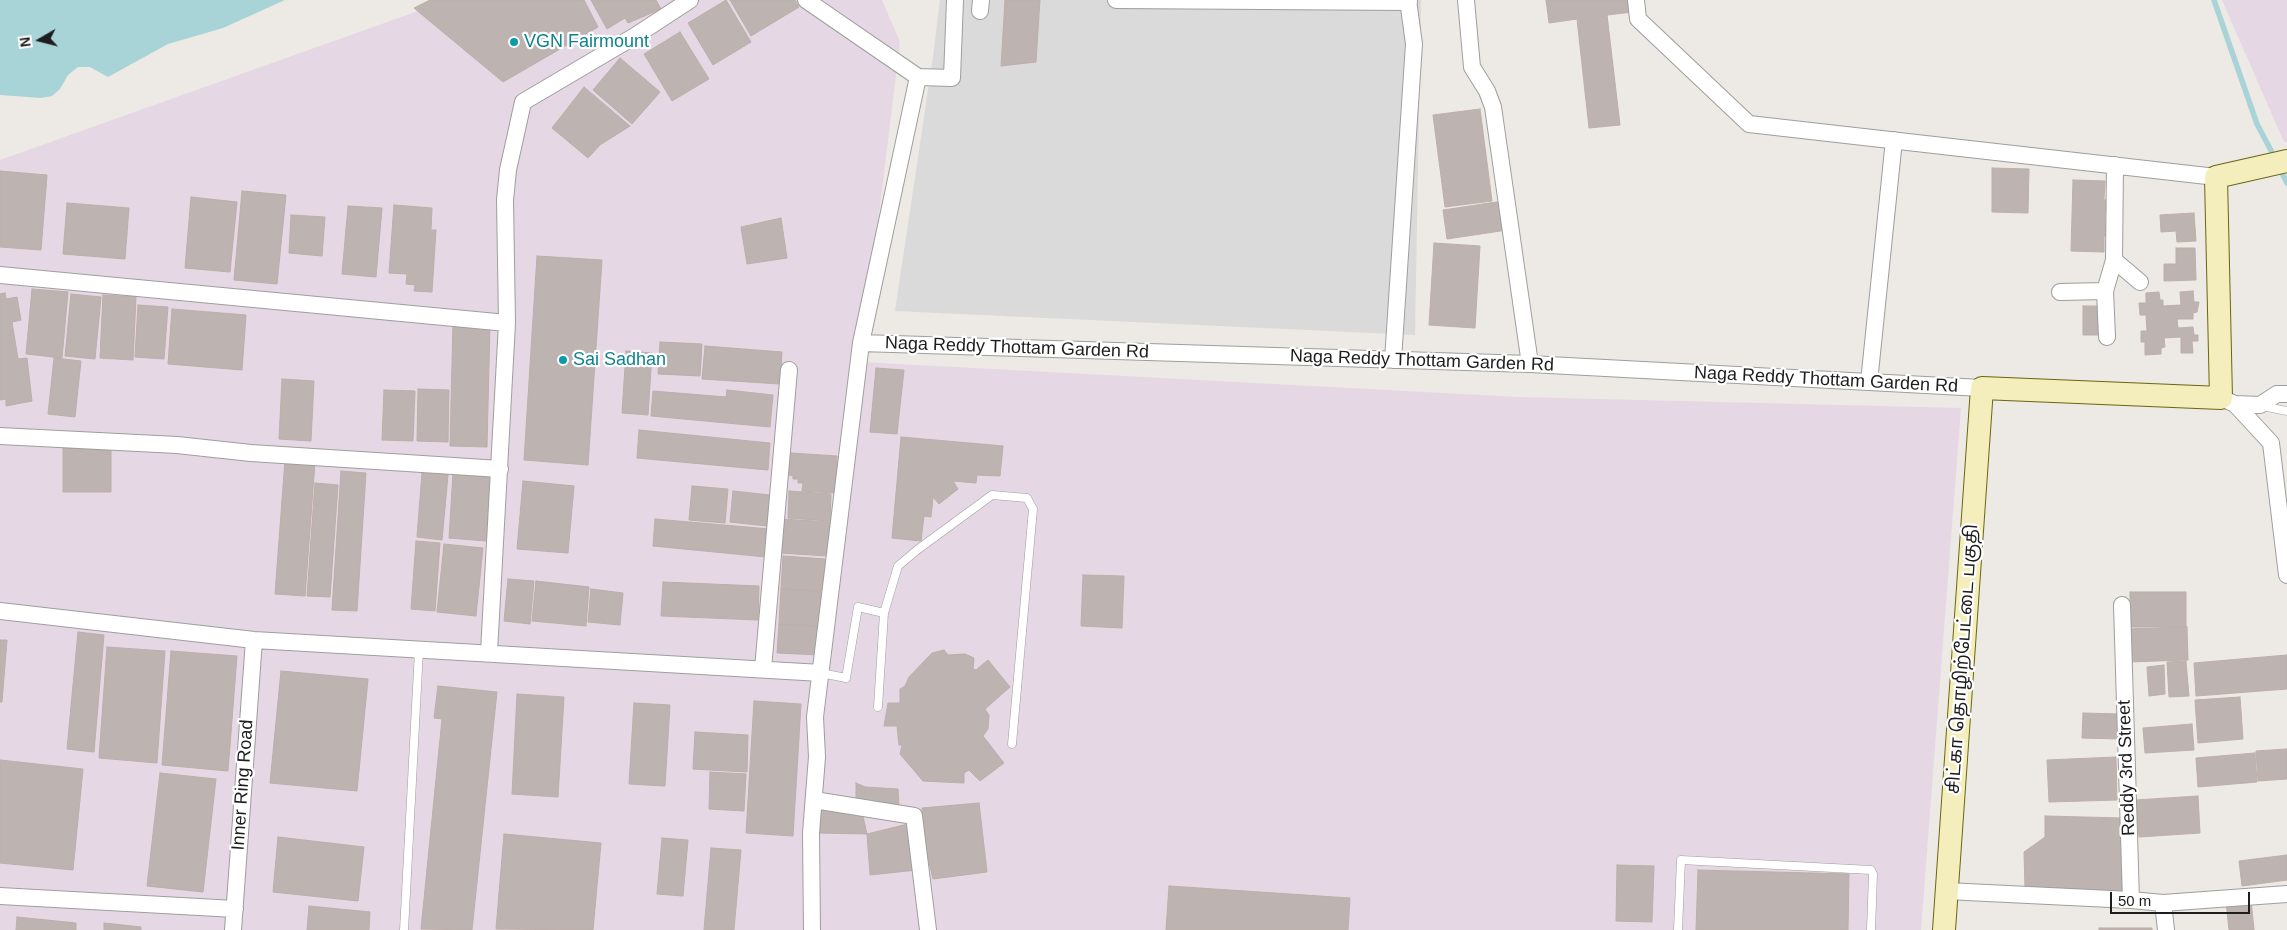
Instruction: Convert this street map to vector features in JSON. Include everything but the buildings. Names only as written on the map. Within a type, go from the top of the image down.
[{"type":"street","points":[[488,652],[507,323],[505,200],[508,170],[523,102],[635,36],[690,0]]},
{"type":"street","points":[[806,0],[918,77],[952,78],[955,0]]},
{"type":"street","points":[[1116,0],[1408,1],[1414,44],[1393,360]]},
{"type":"street","points":[[1466,0],[1472,67],[1487,91],[1493,107],[1530,364]]},
{"type":"street","points":[[1636,0],[1638,19],[1749,124],[2216,176],[2287,161]]},
{"type":"street","points":[[812,930],[811,833],[817,757],[815,717],[861,343],[918,77]]},
{"type":"street","points":[[1868,382],[1894,140]]},
{"type":"street","points":[[2107,337],[2105,291],[2114,260],[2115,165]]},
{"type":"street","points":[[2216,176],[2228,401],[2272,443],[2287,575]]},
{"type":"street","points":[[2114,260],[2140,282]]},
{"type":"street","points":[[0,275],[507,323]]},
{"type":"street","points":[[2060,292],[2105,291]]},
{"type":"street","name":"Naga Reddy Thottam Garden Rd","points":[[861,343],[1530,364],[1982,388]]},
{"type":"street","points":[[763,669],[790,370]]},
{"type":"street","points":[[1982,388],[2228,401],[2260,405],[2277,394],[2287,394]]},
{"type":"street","name":"சிட்கா தொழிற்பேட்டை பகுதி","points":[[1944,930],[1982,388]]},
{"type":"street","points":[[0,436],[177,445],[251,453],[500,469]]},
{"type":"street","name":"Reddy 3rd Street","points":[[2122,605],[2131,900]]},
{"type":"street","points":[[0,611],[254,640],[418,650],[488,652],[820,673]]},
{"type":"street","name":"Inner Ring Road","points":[[233,930],[254,640]]},
{"type":"street","points":[[814,800],[914,816],[928,930]]},
{"type":"street","points":[[1946,891],[2163,903],[2287,894]]},
{"type":"street","points":[[0,896],[235,909]]},
{"type":"street","points":[[2163,903],[2166,930]]},
{"type":"lane","points":[[2260,405],[2287,411]]},
{"type":"lane","points":[[878,707],[884,614],[898,566],[992,495],[1027,498],[1033,509],[1012,744]]},
{"type":"lane","points":[[820,673],[846,678],[858,607],[884,614]]},
{"type":"lane","points":[[404,930],[418,650]]},
{"type":"lane","points":[[1678,930],[1681,860],[1871,870],[1873,874],[1871,930]]},
{"type":"shaded area","points":[[449,0],[882,0],[900,42],[861,362],[1519,397],[1961,408],[1921,930],[0,930],[0,160]]},
{"type":"shaded area","points":[[940,0],[1421,0],[1415,335],[895,311]]},
{"type":"shaded area","points":[[2222,0],[2287,0],[2287,142],[2284,142]]},
{"type":"water","points":[[0,0],[285,0],[223,28],[168,44],[108,77],[90,67],[78,67],[68,75],[60,89],[52,96],[41,98],[0,95]]},
{"type":"waterway","points":[[2214,0],[2257,124],[2275,158]]},
{"type":"waterway","points":[[2279,167],[2287,183]]},
{"type":"place","name":"VGN Fairmount","points":[[514,42]]},
{"type":"place","name":"Sai Sadhan","points":[[563,360]]}]
